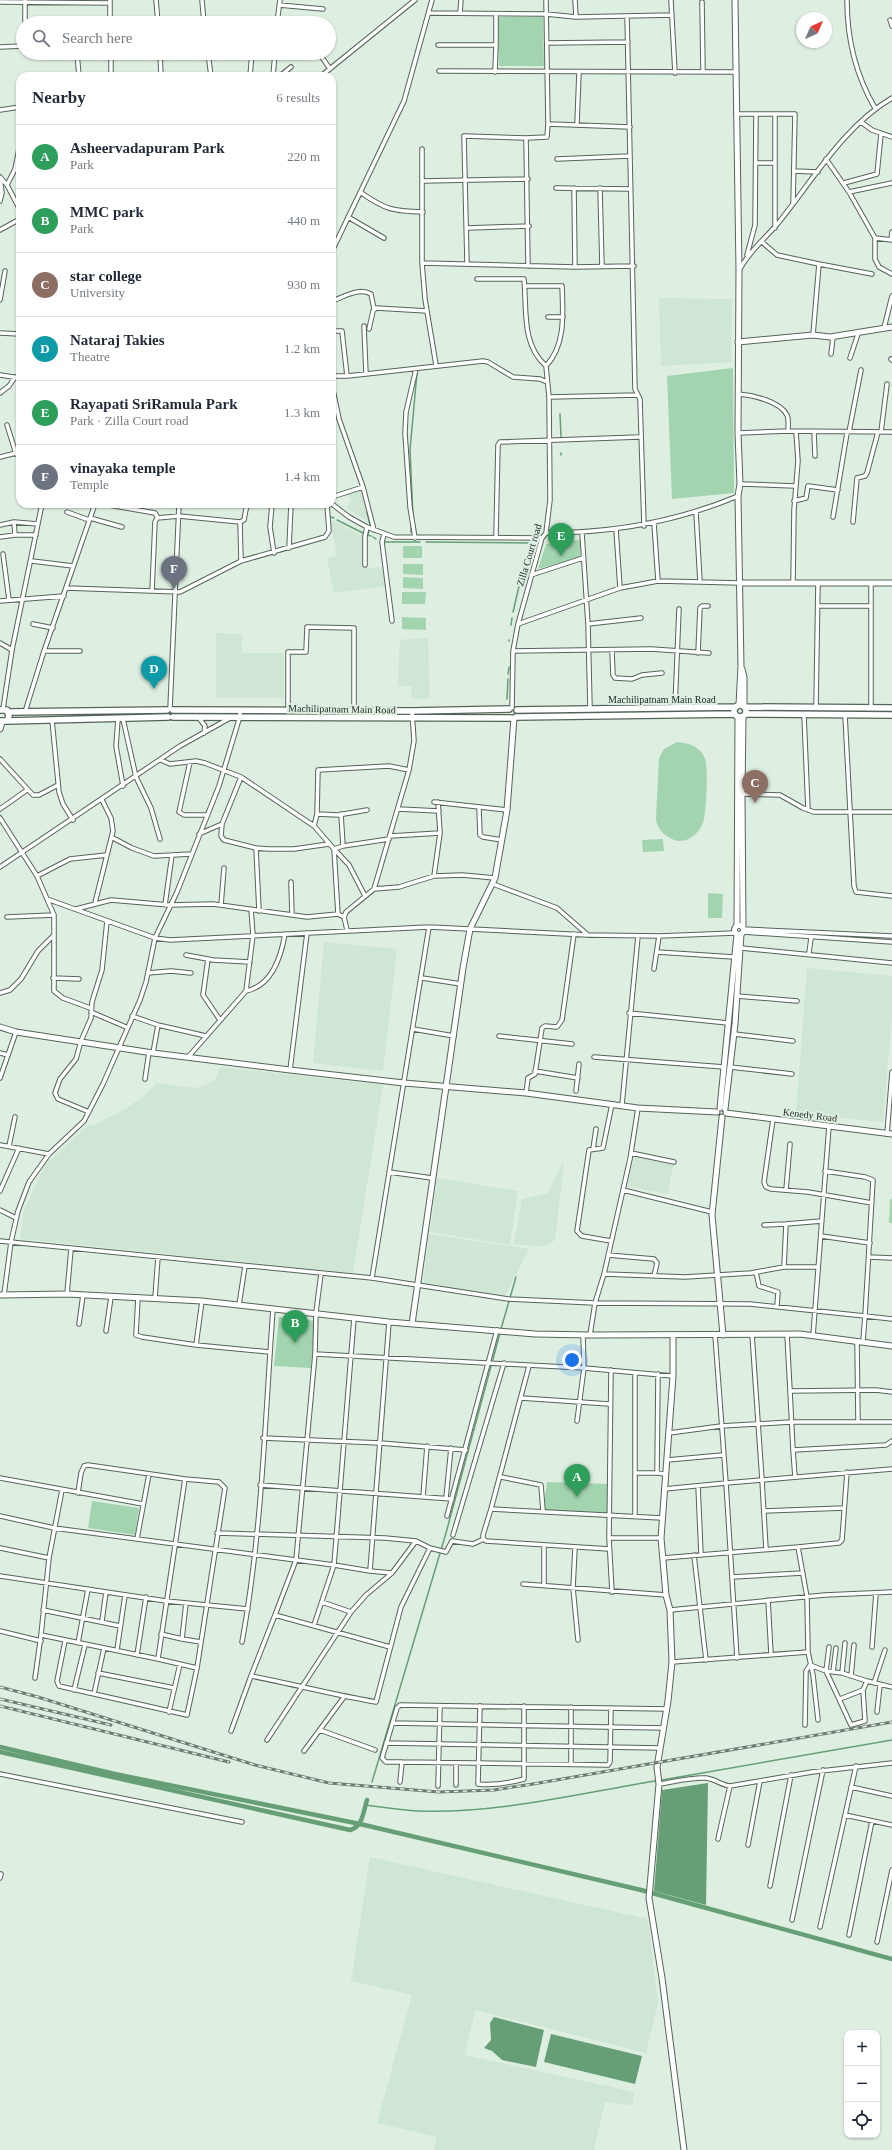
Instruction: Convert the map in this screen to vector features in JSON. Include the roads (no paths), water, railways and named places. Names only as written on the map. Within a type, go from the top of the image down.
[{"type":"main road","points":[[727,1067],[734,1034],[741,948],[742,794],[738,496],[740,484],[738,433],[738,342],[740,270],[735,72],[735,0]]},
{"type":"main road","points":[[738,342],[813,335],[833,337],[858,334],[892,327]]},
{"type":"main road","points":[[740,583],[892,583]]},
{"type":"main road","name":"Machilipatnam Main Road","points":[[4,710],[25,712],[247,713],[288,710],[412,711],[675,707],[804,715],[892,715]]},
{"type":"main road","name":"Machilipatnam Main Road","points":[[247,713],[288,717],[514,718],[741,711],[816,707],[892,708]]},
{"type":"main road","points":[[513,709],[508,714],[514,718]]},
{"type":"main road","points":[[412,1324],[432,1178],[470,929],[494,881],[507,810],[514,718],[513,709]]},
{"type":"main road","points":[[0,729],[3,721],[9,716],[4,710]]},
{"type":"main road","points":[[723,1335],[716,1274],[712,1212],[727,1067],[728,1023],[734,957],[740,932],[737,926],[741,711]]},
{"type":"main road","name":"Machilipatnam Main Road","points":[[3,721],[121,719],[170,712],[198,717],[234,716],[240,713]]},
{"type":"main road","name":"Kenedy Road","points":[[0,1027],[16,1032],[119,1046],[151,1052],[290,1070],[404,1083],[447,1085],[526,1093],[638,1108],[722,1112],[890,1134]]},
{"type":"main road","points":[[3,1292],[67,1290],[83,1295],[111,1297],[155,1298],[202,1302],[239,1300],[273,1309],[316,1312],[389,1322],[505,1331],[583,1335],[787,1334],[892,1346]]},
{"type":"main road","points":[[674,1335],[669,1433],[663,1489],[661,1538],[666,1595],[670,1610],[672,1662],[667,1709],[657,1766],[658,1784],[649,1898],[662,1978],[684,2150]]},
{"type":"street","points":[[156,0],[157,16]]},
{"type":"street","points":[[202,0],[203,16]]},
{"type":"street","points":[[278,16],[280,0]]},
{"type":"street","points":[[326,72],[415,0]]},
{"type":"street","points":[[336,242],[404,102],[430,12],[432,0]]},
{"type":"street","points":[[460,13],[461,0]]},
{"type":"street","points":[[467,264],[468,228],[464,136],[526,138],[547,137],[548,43],[546,0]]},
{"type":"street","points":[[575,0],[576,17]]},
{"type":"street","points":[[847,0],[847,19],[856,67],[864,90],[875,108]]},
{"type":"street","points":[[25,1],[25,16]]},
{"type":"street","points":[[671,1],[675,73]]},
{"type":"street","points":[[0,2],[110,2],[110,16]]},
{"type":"street","points":[[702,2],[703,70]]},
{"type":"street","points":[[279,5],[323,9]]},
{"type":"street","points":[[430,12],[546,14],[576,17],[672,15]]},
{"type":"street","points":[[495,72],[496,14]]},
{"type":"street","points":[[627,16],[630,189],[634,266],[634,389],[638,396],[644,526]]},
{"type":"street","points":[[890,20],[892,26]]},
{"type":"street","points":[[548,43],[628,42]]},
{"type":"street","points":[[438,45],[496,45]]},
{"type":"street","points":[[0,47],[16,46]]},
{"type":"street","points":[[78,60],[79,72]]},
{"type":"street","points":[[111,60],[111,72]]},
{"type":"street","points":[[160,60],[161,72]]},
{"type":"street","points":[[209,60],[210,72]]},
{"type":"street","points":[[250,72],[251,60]]},
{"type":"street","points":[[273,72],[274,60]]},
{"type":"street","points":[[324,60],[330,69]]},
{"type":"street","points":[[285,72],[292,67]]},
{"type":"street","points":[[440,71],[675,73],[703,70],[735,72]]},
{"type":"street","points":[[577,124],[579,72]]},
{"type":"street","points":[[747,256],[775,228],[818,172],[826,159],[875,108],[892,98]]},
{"type":"street","points":[[0,110],[16,108]]},
{"type":"street","points":[[736,114],[795,114],[793,205]]},
{"type":"street","points":[[740,270],[747,256],[755,230],[756,114]]},
{"type":"street","points":[[775,114],[773,163],[775,228]]},
{"type":"street","points":[[861,122],[881,134],[892,137]]},
{"type":"street","points":[[548,124],[630,127]]},
{"type":"street","points":[[844,183],[877,174],[881,134]]},
{"type":"street","points":[[526,138],[528,179],[528,266]]},
{"type":"street","points":[[422,149],[422,263],[427,311],[436,365]]},
{"type":"street","points":[[557,159],[630,156]]},
{"type":"street","points":[[826,159],[844,183],[875,238],[875,259],[879,267],[892,274]]},
{"type":"street","points":[[7,185],[16,163]]},
{"type":"street","points":[[756,163],[773,163]]},
{"type":"street","points":[[794,171],[818,172]]},
{"type":"street","points":[[0,177],[7,185],[16,202]]},
{"type":"street","points":[[0,177],[0,201]]},
{"type":"street","points":[[423,180],[465,181],[528,179]]},
{"type":"street","points":[[849,192],[892,183]]},
{"type":"street","points":[[556,188],[630,189]]},
{"type":"street","points":[[574,188],[575,267]]},
{"type":"street","points":[[600,188],[602,267]]},
{"type":"street","points":[[360,192],[382,207],[400,211],[423,212]]},
{"type":"street","points":[[348,217],[384,238]]},
{"type":"street","points":[[0,230],[16,221]]},
{"type":"street","points":[[468,228],[528,226]]},
{"type":"street","points":[[875,238],[891,240],[892,232]]},
{"type":"street","points":[[762,242],[777,255],[872,274]]},
{"type":"street","points":[[422,263],[575,267],[634,266]]},
{"type":"street","points":[[813,335],[819,264]]},
{"type":"street","points":[[0,300],[5,271]]},
{"type":"street","points":[[476,279],[524,279],[530,343],[536,357],[546,366],[554,358],[560,338],[563,317],[562,286],[525,286]]},
{"type":"street","points":[[336,300],[356,292],[366,291],[371,294],[374,309],[369,329]]},
{"type":"street","points":[[884,328],[892,296]]},
{"type":"street","points":[[374,309],[427,311]]},
{"type":"street","points":[[548,317],[563,317]]},
{"type":"street","points":[[364,326],[366,374]]},
{"type":"street","points":[[336,331],[342,331],[347,376]]},
{"type":"street","points":[[0,333],[16,334]]},
{"type":"street","points":[[850,358],[858,334]]},
{"type":"street","points":[[831,354],[833,337]]},
{"type":"street","points":[[336,376],[483,361],[513,377],[540,379],[547,382]]},
{"type":"street","name":"Zilla Court road","points":[[513,709],[513,651],[518,624],[531,575],[542,538],[546,533],[550,500],[549,397],[546,366]]},
{"type":"street","points":[[415,538],[410,506],[405,433],[406,412],[412,383],[415,381],[416,369]]},
{"type":"street","points":[[833,517],[861,370]]},
{"type":"street","points":[[0,375],[15,377],[9,386],[0,393]]},
{"type":"street","points":[[853,522],[857,479],[865,476],[867,473],[879,432],[887,384]]},
{"type":"street","points":[[738,394],[764,398],[783,410],[788,417],[788,431]]},
{"type":"street","points":[[549,397],[638,396]]},
{"type":"street","points":[[336,404],[339,419],[363,487],[374,530]]},
{"type":"street","points":[[7,425],[16,447]]},
{"type":"street","points":[[738,433],[788,431],[848,433],[892,432]]},
{"type":"street","points":[[793,583],[794,501],[798,461],[796,431]]},
{"type":"street","points":[[814,432],[815,456]]},
{"type":"street","points":[[496,536],[499,443],[502,441],[550,441],[640,437]]},
{"type":"street","points":[[0,457],[16,454]]},
{"type":"street","points":[[740,484],[795,486]]},
{"type":"street","points":[[794,501],[806,498],[808,486],[838,490]]},
{"type":"street","points":[[336,496],[363,487]]},
{"type":"street","points":[[546,533],[582,533],[644,526],[696,512],[738,496]]},
{"type":"street","points":[[336,507],[349,517],[367,527],[394,537],[415,538],[496,536],[542,538]]},
{"type":"street","points":[[4,710],[12,650],[22,598],[32,561],[41,508]]},
{"type":"street","points":[[25,712],[44,651],[93,508]]},
{"type":"street","points":[[126,508],[155,513],[158,518]]},
{"type":"street","points":[[170,712],[179,508]]},
{"type":"street","points":[[158,518],[179,516],[240,522],[244,520],[246,508]]},
{"type":"street","points":[[272,508],[270,527],[274,552]]},
{"type":"street","points":[[289,548],[291,508]]},
{"type":"street","points":[[66,588],[180,592],[241,561],[312,542],[328,535],[327,508]]},
{"type":"street","points":[[67,512],[122,527]]},
{"type":"street","points":[[696,512],[700,582]]},
{"type":"street","points":[[152,590],[155,522],[158,518]]},
{"type":"street","points":[[0,525],[14,522],[38,524]]},
{"type":"street","points":[[14,522],[15,535]]},
{"type":"street","points":[[240,522],[241,561]]},
{"type":"street","points":[[654,523],[658,581]]},
{"type":"street","points":[[365,565],[365,536],[367,527]]},
{"type":"street","points":[[616,529],[620,588]]},
{"type":"street","points":[[582,533],[585,601],[588,624],[590,708]]},
{"type":"street","points":[[384,534],[382,542],[392,620]]},
{"type":"street","points":[[0,537],[36,535]]},
{"type":"street","points":[[3,554],[8,600]]},
{"type":"street","points":[[531,575],[583,558]]},
{"type":"street","points":[[32,561],[73,566]]},
{"type":"street","points":[[518,624],[620,588],[658,581],[740,583]]},
{"type":"street","points":[[816,707],[818,583]]},
{"type":"street","points":[[871,584],[871,708]]},
{"type":"street","points":[[0,601],[22,598],[64,596]]},
{"type":"street","points":[[698,653],[700,608],[702,606],[708,606]]},
{"type":"street","points":[[818,606],[871,606]]},
{"type":"street","points":[[675,707],[679,609]]},
{"type":"street","points":[[588,624],[640,618]]},
{"type":"street","points":[[34,624],[53,628]]},
{"type":"street","points":[[288,717],[288,652],[306,652],[307,627],[354,628],[354,710]]},
{"type":"street","points":[[0,643],[12,650]]},
{"type":"street","points":[[513,651],[677,650],[709,653]]},
{"type":"street","points":[[44,651],[80,651]]},
{"type":"street","points":[[612,651],[613,675],[615,678],[632,679],[642,674],[662,672]]},
{"type":"street","points":[[374,889],[410,770],[414,740],[412,711]]},
{"type":"street","points":[[167,905],[177,892],[206,815],[219,786],[240,713]]},
{"type":"street","points":[[804,715],[808,810]]},
{"type":"street","points":[[845,715],[854,886],[856,892],[892,896]]},
{"type":"street","points":[[0,867],[21,852],[73,820],[161,760],[234,716]]},
{"type":"street","points":[[198,717],[205,726],[204,733]]},
{"type":"street","points":[[121,719],[136,777],[151,808],[160,839]]},
{"type":"street","points":[[121,719],[116,746],[123,786]]},
{"type":"street","points":[[52,720],[60,798],[73,820]]},
{"type":"street","points":[[0,759],[27,790],[36,796],[58,786]]},
{"type":"street","points":[[161,760],[170,764],[190,762],[205,763],[241,777],[314,826],[349,865],[365,896]]},
{"type":"street","points":[[190,762],[179,806],[179,812],[184,815],[206,815]]},
{"type":"street","points":[[314,826],[317,814],[318,770],[389,766],[410,770]]},
{"type":"street","points":[[241,777],[222,824],[221,836],[224,840],[256,848],[294,849],[329,844]]},
{"type":"street","points":[[0,809],[27,790]]},
{"type":"street","points":[[742,794],[780,795],[808,810],[824,813],[892,812]]},
{"type":"street","points":[[95,903],[107,855],[113,838],[111,818],[102,800]]},
{"type":"street","points":[[434,876],[440,833],[436,802],[507,810]]},
{"type":"street","points":[[479,808],[480,835],[483,837],[502,840]]},
{"type":"street","points":[[398,809],[438,811]]},
{"type":"street","points":[[317,814],[341,814],[366,810]]},
{"type":"street","points":[[341,814],[343,846]]},
{"type":"street","points":[[0,818],[36,876],[54,915],[54,991],[58,995],[126,1027]]},
{"type":"street","points":[[199,834],[222,824]]},
{"type":"street","points":[[334,849],[389,837],[440,833]]},
{"type":"street","points":[[113,838],[142,853],[154,856],[191,854]]},
{"type":"street","points":[[256,848],[259,911]]},
{"type":"street","points":[[334,849],[338,914]]},
{"type":"street","points":[[36,876],[70,859],[107,855]]},
{"type":"street","points":[[3,1292],[16,1218],[29,1182],[49,1154],[76,1129],[89,1112],[126,1027],[140,1000],[156,938],[167,905],[172,855]]},
{"type":"street","points":[[221,905],[224,868]]},
{"type":"street","points":[[347,930],[344,917],[348,910],[374,889],[400,887],[434,876],[462,874],[494,881],[557,908],[588,935]]},
{"type":"street","points":[[291,882],[292,915]]},
{"type":"street","points":[[47,899],[156,938],[170,940],[429,927],[638,936],[740,932],[892,936]]},
{"type":"street","points":[[75,909],[111,900],[167,905],[221,905],[307,917],[338,914],[344,917]]},
{"type":"street","points":[[189,1056],[246,991],[253,935],[251,910]]},
{"type":"street","points":[[7,917],[54,915]]},
{"type":"street","points":[[89,1112],[58,1099],[55,1096],[60,1079],[76,1059],[81,1041],[91,1018],[91,1010],[102,970],[106,921]]},
{"type":"street","points":[[372,1278],[422,978],[429,927]]},
{"type":"street","points":[[740,932],[811,938],[892,942]]},
{"type":"street","points":[[290,1070],[307,933]]},
{"type":"street","points":[[246,991],[255,989],[269,976],[282,955],[284,934]]},
{"type":"street","points":[[526,1093],[528,1078],[535,1074],[543,1027],[558,1027],[562,1020],[574,934]]},
{"type":"street","points":[[0,992],[10,990],[21,979],[38,951],[54,935]]},
{"type":"street","points":[[622,1105],[629,1013],[638,936]]},
{"type":"street","points":[[654,969],[659,936]]},
{"type":"street","points":[[809,953],[811,938]]},
{"type":"street","points":[[741,948],[809,953],[892,963]]},
{"type":"street","points":[[657,952],[734,957]]},
{"type":"street","points":[[186,955],[208,959],[250,962]]},
{"type":"street","points":[[208,959],[203,995],[220,1020]]},
{"type":"street","points":[[148,973],[171,971],[191,973]]},
{"type":"street","points":[[53,978],[79,979]]},
{"type":"street","points":[[422,978],[461,984]]},
{"type":"street","points":[[737,996],[797,1001]]},
{"type":"street","points":[[629,1013],[728,1023]]},
{"type":"street","points":[[132,1016],[158,1025],[206,1036]]},
{"type":"street","points":[[145,1078],[158,1025]]},
{"type":"street","points":[[413,1029],[454,1036]]},
{"type":"street","points":[[0,1078],[16,1032]]},
{"type":"street","points":[[734,1034],[793,1041]]},
{"type":"street","points":[[499,1036],[572,1044]]},
{"type":"street","points":[[0,1053],[8,1055]]},
{"type":"street","points":[[594,1057],[727,1067],[792,1074]]},
{"type":"street","points":[[576,1091],[580,1064]]},
{"type":"street","points":[[535,1071],[578,1078]]},
{"type":"street","points":[[890,1134],[892,1072]]},
{"type":"street","points":[[611,1242],[582,1236],[577,1231],[589,1149],[602,1150],[604,1147],[612,1104]]},
{"type":"street","points":[[590,1335],[595,1303],[604,1274],[631,1153],[638,1108]]},
{"type":"street","points":[[9,1146],[15,1117]]},
{"type":"street","points":[[772,1119],[764,1182],[768,1188],[872,1203]]},
{"type":"street","points":[[813,1336],[829,1126]]},
{"type":"street","points":[[593,1149],[596,1128]]},
{"type":"street","points":[[0,1144],[49,1154]]},
{"type":"street","points":[[786,1190],[790,1144]]},
{"type":"street","points":[[0,1191],[19,1148]]},
{"type":"street","points":[[631,1153],[674,1162]]},
{"type":"street","points":[[825,1171],[872,1178],[870,1243],[863,1342]]},
{"type":"street","points":[[389,1172],[432,1178]]},
{"type":"street","points":[[623,1190],[712,1212]]},
{"type":"street","points":[[0,1210],[16,1218]]},
{"type":"street","points":[[764,1225],[822,1221]]},
{"type":"street","points":[[784,1267],[786,1224]]},
{"type":"street","points":[[820,1236],[870,1243]]},
{"type":"street","points":[[0,1241],[372,1278],[508,1299],[595,1303],[777,1306],[892,1319]]},
{"type":"street","points":[[67,1290],[71,1249]]},
{"type":"street","points":[[608,1255],[654,1259],[657,1263],[654,1276]]},
{"type":"street","points":[[155,1298],[158,1257]]},
{"type":"street","points":[[869,1257],[892,1258]]},
{"type":"street","points":[[239,1300],[245,1266]]},
{"type":"street","points":[[604,1274],[685,1277],[756,1272],[784,1267],[818,1267]]},
{"type":"street","points":[[756,1272],[759,1286],[778,1292],[777,1306]]},
{"type":"street","points":[[231,1731],[296,1560],[314,1354],[316,1312],[321,1274]]},
{"type":"street","points":[[79,1324],[83,1295]]},
{"type":"street","points":[[106,1331],[111,1297]]},
{"type":"street","points":[[138,1298],[136,1334],[142,1337],[196,1345],[270,1352]]},
{"type":"street","points":[[196,1345],[202,1302]]},
{"type":"street","points":[[242,1642],[248,1609],[257,1535],[273,1309]]},
{"type":"street","points":[[314,1625],[334,1565],[354,1318]]},
{"type":"street","points":[[370,1571],[389,1322]]},
{"type":"street","points":[[447,1516],[490,1364],[498,1330]]},
{"type":"street","points":[[752,1334],[766,1548]]},
{"type":"street","points":[[787,1334],[790,1422],[795,1477]]},
{"type":"street","points":[[577,1420],[584,1368],[583,1335]]},
{"type":"street","points":[[715,1335],[731,1552],[737,1658]]},
{"type":"street","points":[[857,1341],[858,1422]]},
{"type":"street","points":[[314,1354],[387,1359],[584,1368],[672,1376]]},
{"type":"street","points":[[453,1535],[504,1364]]},
{"type":"street","points":[[484,1540],[483,1535],[501,1477],[529,1366]]},
{"type":"street","points":[[611,1370],[609,1404],[609,1549],[612,1592]]},
{"type":"street","points":[[635,1373],[635,1516]]},
{"type":"street","points":[[658,1374],[658,1473]]},
{"type":"street","points":[[790,1391],[858,1390],[892,1392]]},
{"type":"street","points":[[521,1398],[609,1404]]},
{"type":"street","points":[[669,1433],[721,1426],[790,1422],[892,1422]]},
{"type":"street","points":[[263,1438],[380,1442],[466,1450]]},
{"type":"street","points":[[793,1450],[886,1445],[892,1441]]},
{"type":"street","points":[[423,1497],[427,1446]]},
{"type":"street","points":[[446,1498],[451,1448]]},
{"type":"street","points":[[667,1460],[724,1455]]},
{"type":"street","points":[[65,1641],[57,1684],[59,1686],[186,1716],[188,1714],[194,1667],[201,1642],[212,1550],[217,1533],[225,1488],[223,1484],[219,1482],[185,1479],[88,1465],[84,1466],[81,1473],[78,1493]]},
{"type":"street","points":[[663,1489],[892,1469]]},
{"type":"street","points":[[663,1558],[840,1542],[843,1538],[847,1472]]},
{"type":"street","points":[[635,1473],[665,1474]]},
{"type":"street","points":[[137,1539],[149,1474]]},
{"type":"street","points":[[501,1477],[542,1485],[543,1511]]},
{"type":"street","points":[[0,1478],[143,1504]]},
{"type":"street","points":[[158,1659],[185,1479]]},
{"type":"street","points":[[260,1485],[452,1499]]},
{"type":"street","points":[[698,1486],[700,1554]]},
{"type":"street","points":[[35,1678],[41,1641],[40,1635],[49,1558],[62,1490]]},
{"type":"street","points":[[764,1511],[844,1508]]},
{"type":"street","points":[[491,1509],[662,1518]]},
{"type":"street","points":[[0,1516],[54,1528],[392,1573]]},
{"type":"street","points":[[217,1533],[372,1538],[416,1541],[430,1548],[446,1552],[452,1541],[473,1544],[484,1540],[544,1546],[609,1549]]},
{"type":"street","points":[[609,1538],[661,1538]]},
{"type":"street","points":[[267,1740],[351,1612],[366,1595],[392,1573],[416,1541]]},
{"type":"street","points":[[544,1546],[544,1586]]},
{"type":"street","points":[[798,1547],[804,1573],[807,1597],[808,1652],[813,1675],[818,1720]]},
{"type":"street","points":[[0,1548],[49,1558]]},
{"type":"street","points":[[251,1676],[303,1686],[344,1697],[376,1702],[401,1607],[430,1548]]},
{"type":"street","points":[[575,1548],[574,1588],[578,1640]]},
{"type":"street","points":[[694,1555],[706,1660]]},
{"type":"street","points":[[732,1578],[804,1573]]},
{"type":"street","points":[[0,1576],[186,1604],[248,1609]]},
{"type":"street","points":[[523,1584],[666,1595]]},
{"type":"street","points":[[78,1643],[88,1589]]},
{"type":"street","points":[[102,1621],[106,1592]]},
{"type":"street","points":[[670,1610],[768,1600],[892,1592]]},
{"type":"street","points":[[872,1647],[876,1593]]},
{"type":"street","points":[[117,1650],[125,1595]]},
{"type":"street","points":[[137,1655],[146,1597]]},
{"type":"street","points":[[768,1600],[771,1654]]},
{"type":"street","points":[[322,1602],[351,1612]]},
{"type":"street","points":[[182,1639],[186,1604]]},
{"type":"street","points":[[43,1610],[102,1621],[120,1626]]},
{"type":"street","points":[[275,1615],[338,1631],[390,1647]]},
{"type":"street","points":[[0,1631],[41,1641]]},
{"type":"street","points":[[161,1634],[201,1642]]},
{"type":"street","points":[[40,1635],[194,1667]]},
{"type":"street","points":[[842,1673],[846,1643]]},
{"type":"street","points":[[74,1690],[85,1644]]},
{"type":"street","points":[[851,1676],[854,1645]]},
{"type":"street","points":[[829,1647],[826,1671],[851,1724],[865,1721],[864,1690],[866,1681]]},
{"type":"street","points":[[94,1694],[104,1648]]},
{"type":"street","points":[[833,1672],[836,1648]]},
{"type":"street","points":[[874,1683],[885,1650]]},
{"type":"street","points":[[672,1662],[808,1652]]},
{"type":"street","points":[[169,1712],[180,1664]]},
{"type":"street","points":[[810,1665],[826,1671],[842,1673],[880,1685],[892,1687]]},
{"type":"street","points":[[805,1725],[806,1671],[810,1665]]},
{"type":"street","points":[[98,1673],[174,1688]]},
{"type":"street","points":[[877,1712],[880,1685]]},
{"type":"street","points":[[840,1699],[864,1690]]},
{"type":"street","points":[[304,1751],[344,1697]]},
{"type":"street","points":[[611,1708],[610,1762],[608,1765],[386,1762],[383,1760],[386,1743],[400,1705],[524,1706],[667,1709]]},
{"type":"street","points":[[438,1786],[440,1706]]},
{"type":"street","points":[[480,1706],[478,1784],[487,1785],[511,1783],[524,1779],[524,1706]]},
{"type":"street","points":[[571,1707],[571,1764]]},
{"type":"street","points":[[393,1723],[479,1726],[663,1728]]},
{"type":"street","points":[[320,1730],[375,1750]]},
{"type":"street","points":[[386,1743],[660,1748]]},
{"type":"street","points":[[400,1782],[402,1762]]},
{"type":"street","points":[[456,1763],[456,1786]]},
{"type":"street","points":[[658,1784],[704,1778],[716,1780],[724,1785],[730,1786],[823,1770],[892,1763]]},
{"type":"street","points":[[820,1927],[856,1766]]},
{"type":"street","points":[[792,1920],[823,1770]]},
{"type":"street","points":[[0,1774],[242,1822]]},
{"type":"street","points":[[770,1886],[791,1776]]},
{"type":"street","points":[[748,1845],[760,1781]]},
{"type":"street","points":[[718,1839],[730,1786]]},
{"type":"street","points":[[851,1787],[892,1796]]},
{"type":"street","points":[[845,1815],[892,1825]]},
{"type":"street","points":[[849,1935],[872,1821]]},
{"type":"street","points":[[877,1942],[890,1887],[892,1870]]},
{"type":"waterway","points":[[413,517],[410,450],[417,373]]},
{"type":"waterway","points":[[560,414],[561,437]]},
{"type":"waterway","points":[[367,512],[370,525]]},
{"type":"waterway","points":[[337,520],[363,533]]},
{"type":"waterway","points":[[411,526],[411,532]]},
{"type":"waterway","points":[[368,535],[369,530]]},
{"type":"waterway","points":[[367,535],[371,536]]},
{"type":"waterway","points":[[564,537],[565,541]]},
{"type":"waterway","points":[[384,542],[420,542]]},
{"type":"waterway","points":[[426,542],[533,543]]},
{"type":"waterway","points":[[523,571],[530,543]]},
{"type":"waterway","points":[[513,612],[521,578]]},
{"type":"waterway","points":[[511,625],[512,618]]},
{"type":"waterway","points":[[508,674],[509,667]]},
{"type":"waterway","points":[[507,699],[508,679]]},
{"type":"waterway","points":[[501,1329],[516,1277]]},
{"type":"waterway","points":[[372,1782],[446,1533],[500,1333]]},
{"type":"waterway","points":[[662,1780],[892,1740]]},
{"type":"waterway","points":[[0,1747],[115,1774],[360,1824],[641,1890],[892,1959]]},
{"type":"waterway","points":[[0,1752],[350,1830],[360,1822],[367,1800]]},
{"type":"waterway","points":[[365,1805],[417,1811],[477,1809],[536,1802],[655,1781]]},
{"type":"railway","points":[[0,1687],[38,1697],[255,1765],[329,1783],[439,1792],[494,1790],[533,1784],[892,1722]]},
{"type":"railway","points":[[0,1699],[111,1725]]},
{"type":"railway","points":[[0,1706],[229,1762]]},
{"type":"place","name":"Rayapati SriRamula Park","points":[[561,556]]},
{"type":"place","name":"vinayaka temple","points":[[174,589]]},
{"type":"place","name":"Nataraj Takies","points":[[154,689]]},
{"type":"place","name":"star college","points":[[755,803]]},
{"type":"place","name":"MMC park","points":[[295,1343]]},
{"type":"place","name":"Asheervadapuram Park","points":[[577,1497]]}]
